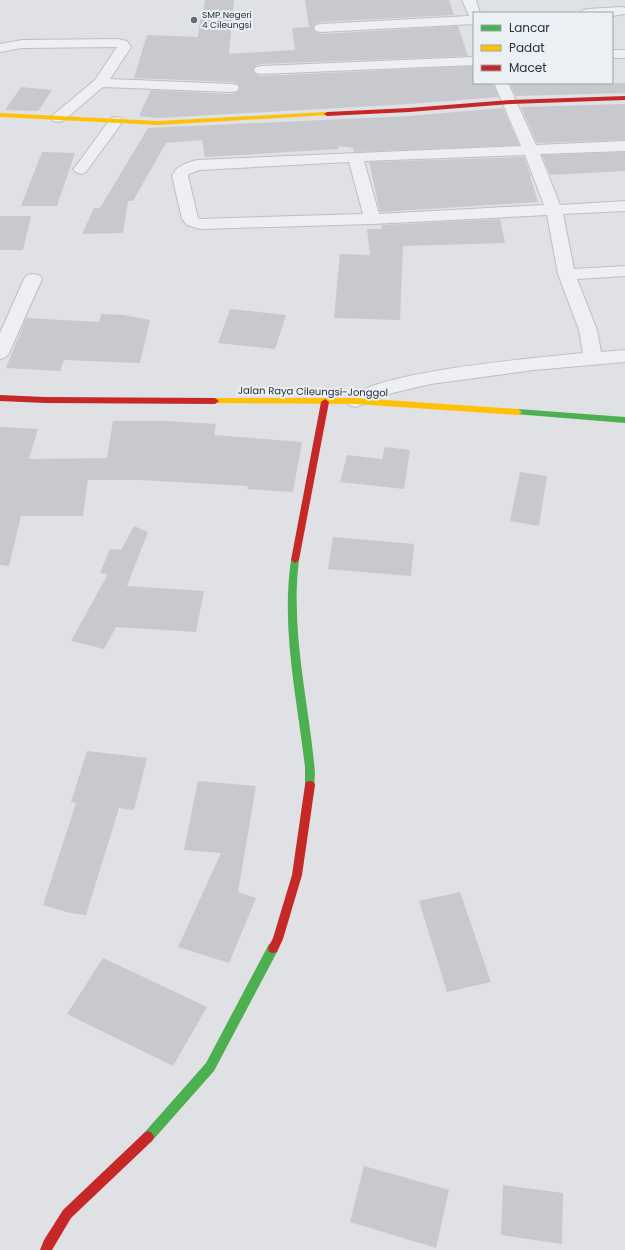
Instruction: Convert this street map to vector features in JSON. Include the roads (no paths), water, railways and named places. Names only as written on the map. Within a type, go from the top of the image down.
[{"type":"street","points":[[469,0],[473,12]]},
{"type":"street","points":[[599,12],[621,10]]},
{"type":"street","points":[[321,28],[473,20]]},
{"type":"street","points":[[0,48],[22,44],[122,44],[124,47],[100,83],[58,118]]},
{"type":"street","points":[[613,54],[625,54]]},
{"type":"street","points":[[261,70],[473,61]]},
{"type":"street","points":[[100,83],[232,88]]},
{"type":"street","points":[[502,84],[511,102],[531,150],[554,210],[567,274],[588,330],[593,358]]},
{"type":"street","points":[[0,116],[158,123],[409,110],[511,102],[625,98]]},
{"type":"street","points":[[81,169],[116,121]]},
{"type":"street","points":[[625,146],[197,165],[182,171],[180,176],[190,219],[200,224],[372,219],[625,206]]},
{"type":"street","points":[[356,157],[372,219]]},
{"type":"street","points":[[567,274],[625,271]]},
{"type":"street","points":[[0,353],[32,279]]},
{"type":"street","points":[[356,401],[384,388],[412,380],[593,358],[625,356]]},
{"type":"street","name":"Jalan Raya Cileungsi-Jonggol","points":[[0,398],[45,400],[356,401],[625,420]]},
{"type":"street","points":[[46,1250],[48,1244],[67,1214],[156,1129],[210,1067],[278,939],[297,875],[310,782],[302,699],[291,618],[291,581],[325,402]]},
{"type":"place","name":"SMP Negeri 4 Cileungsi","points":[[194,20]]}]
